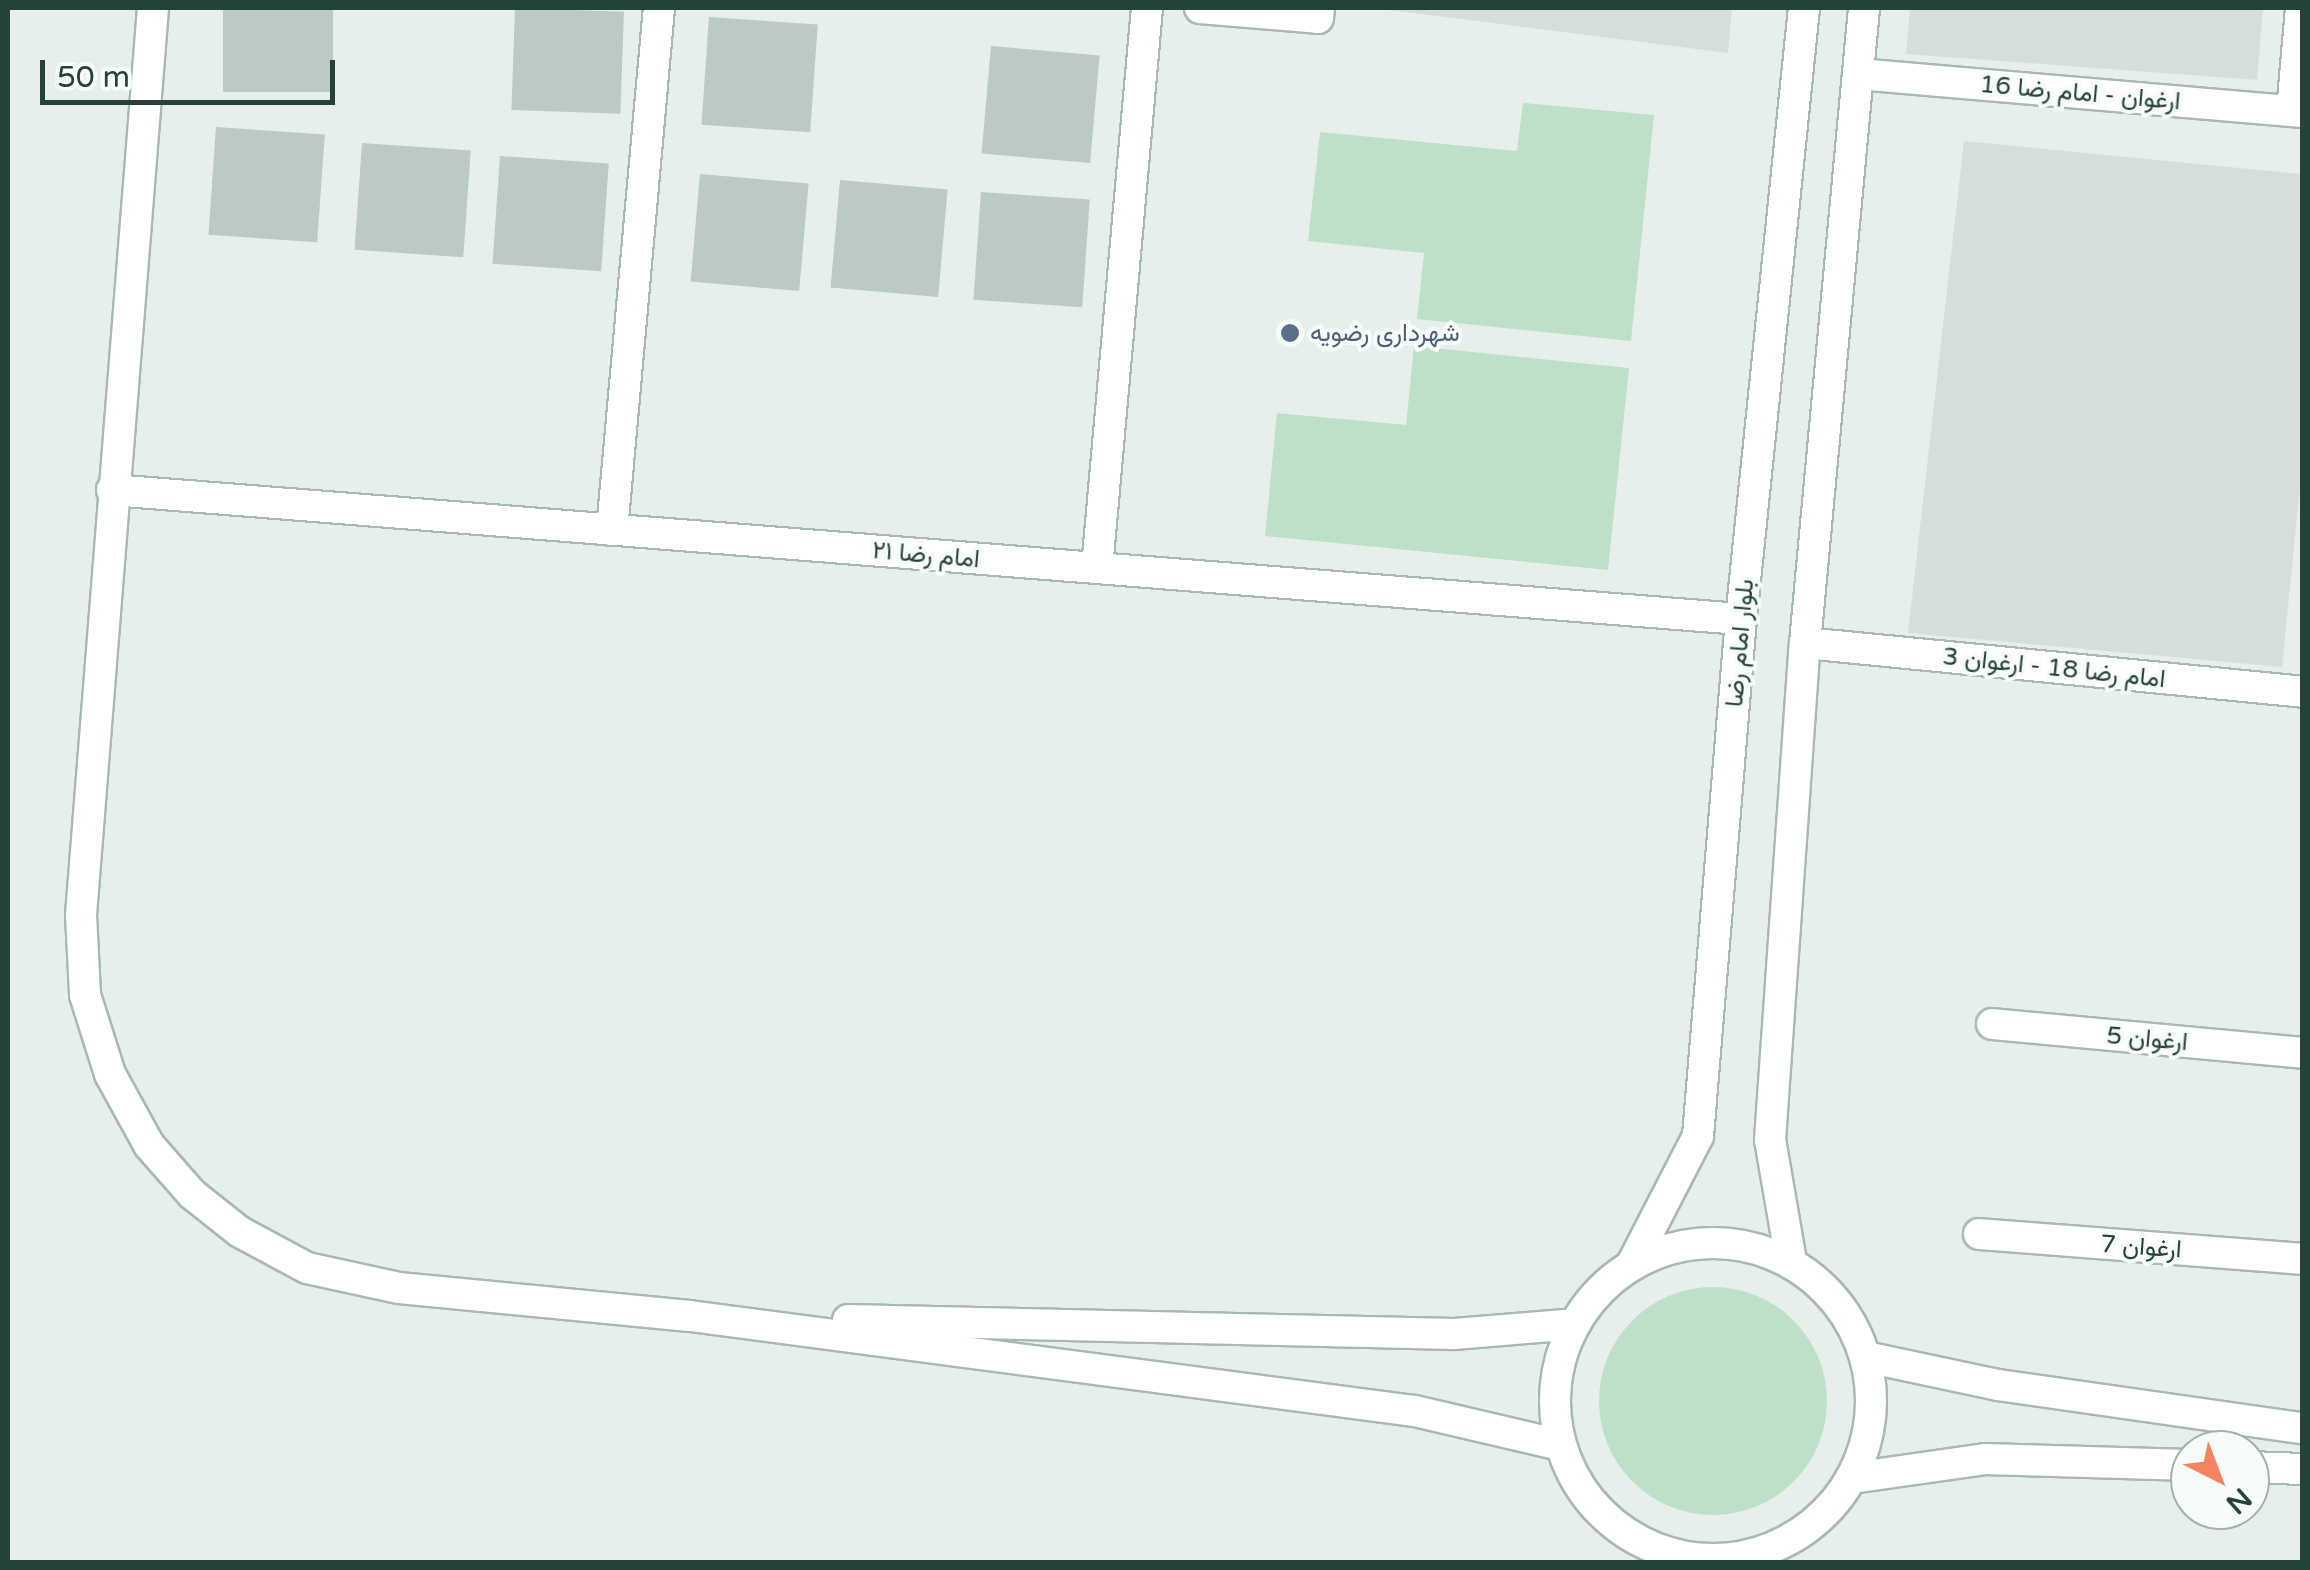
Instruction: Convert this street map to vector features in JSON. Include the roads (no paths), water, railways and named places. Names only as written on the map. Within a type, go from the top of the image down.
[{"type":"street","points":[[153,8],[81,914],[84,979],[110,1074],[149,1145],[204,1204],[306,1268],[399,1288],[690,1316],[1415,1411],[1560,1444]]},
{"type":"street","points":[[612,530],[659,8]]},
{"type":"street","points":[[1097,568],[1148,8]]},
{"type":"street","points":[[1200,8],[1318,18],[1319,8]]},
{"type":"street","name":"بلوار امام رضا","points":[[1632,1264],[1698,1136],[1741,619],[1804,8]]},
{"type":"street","points":[[1791,1262],[1770,1140],[1806,643],[1864,8]]},
{"type":"street","points":[[2297,112],[2301,8]]},
{"type":"street","name":"ارغوان - امام رضا 16","points":[[1858,74],[2297,112]]},
{"type":"street","name":"امام رضا ۲۱","points":[[112,490],[1741,619]]},
{"type":"street","name":"امام رضا 18 - ارغوان 3","points":[[1806,643],[2302,692]]},
{"type":"street","name":"ارغوان 5","points":[[1992,1024],[2302,1053]]},
{"type":"street","name":"ارغوان 7","points":[[1980,1234],[2302,1259]]},
{"type":"street","points":[[1712,1242],[1753,1246],[1791,1262],[1824,1287],[1850,1319],[1866,1357],[1871,1412],[1852,1478],[1827,1511],[1794,1537],[1756,1554],[1702,1558],[1636,1540],[1602,1515],[1577,1482],[1560,1444],[1556,1390],[1574,1324],[1599,1290],[1632,1264],[1670,1248],[1712,1242]]},
{"type":"street","points":[[690,1316],[1454,1334],[1574,1324]]},
{"type":"street","points":[[1866,1357],[1998,1385],[2302,1428]]},
{"type":"street","points":[[1852,1478],[1984,1459],[2170,1464]]},
{"type":"street","points":[[2270,1468],[2302,1469]]},
{"type":"place","name":"شهرداری رضویه","points":[[1290,333]]}]
